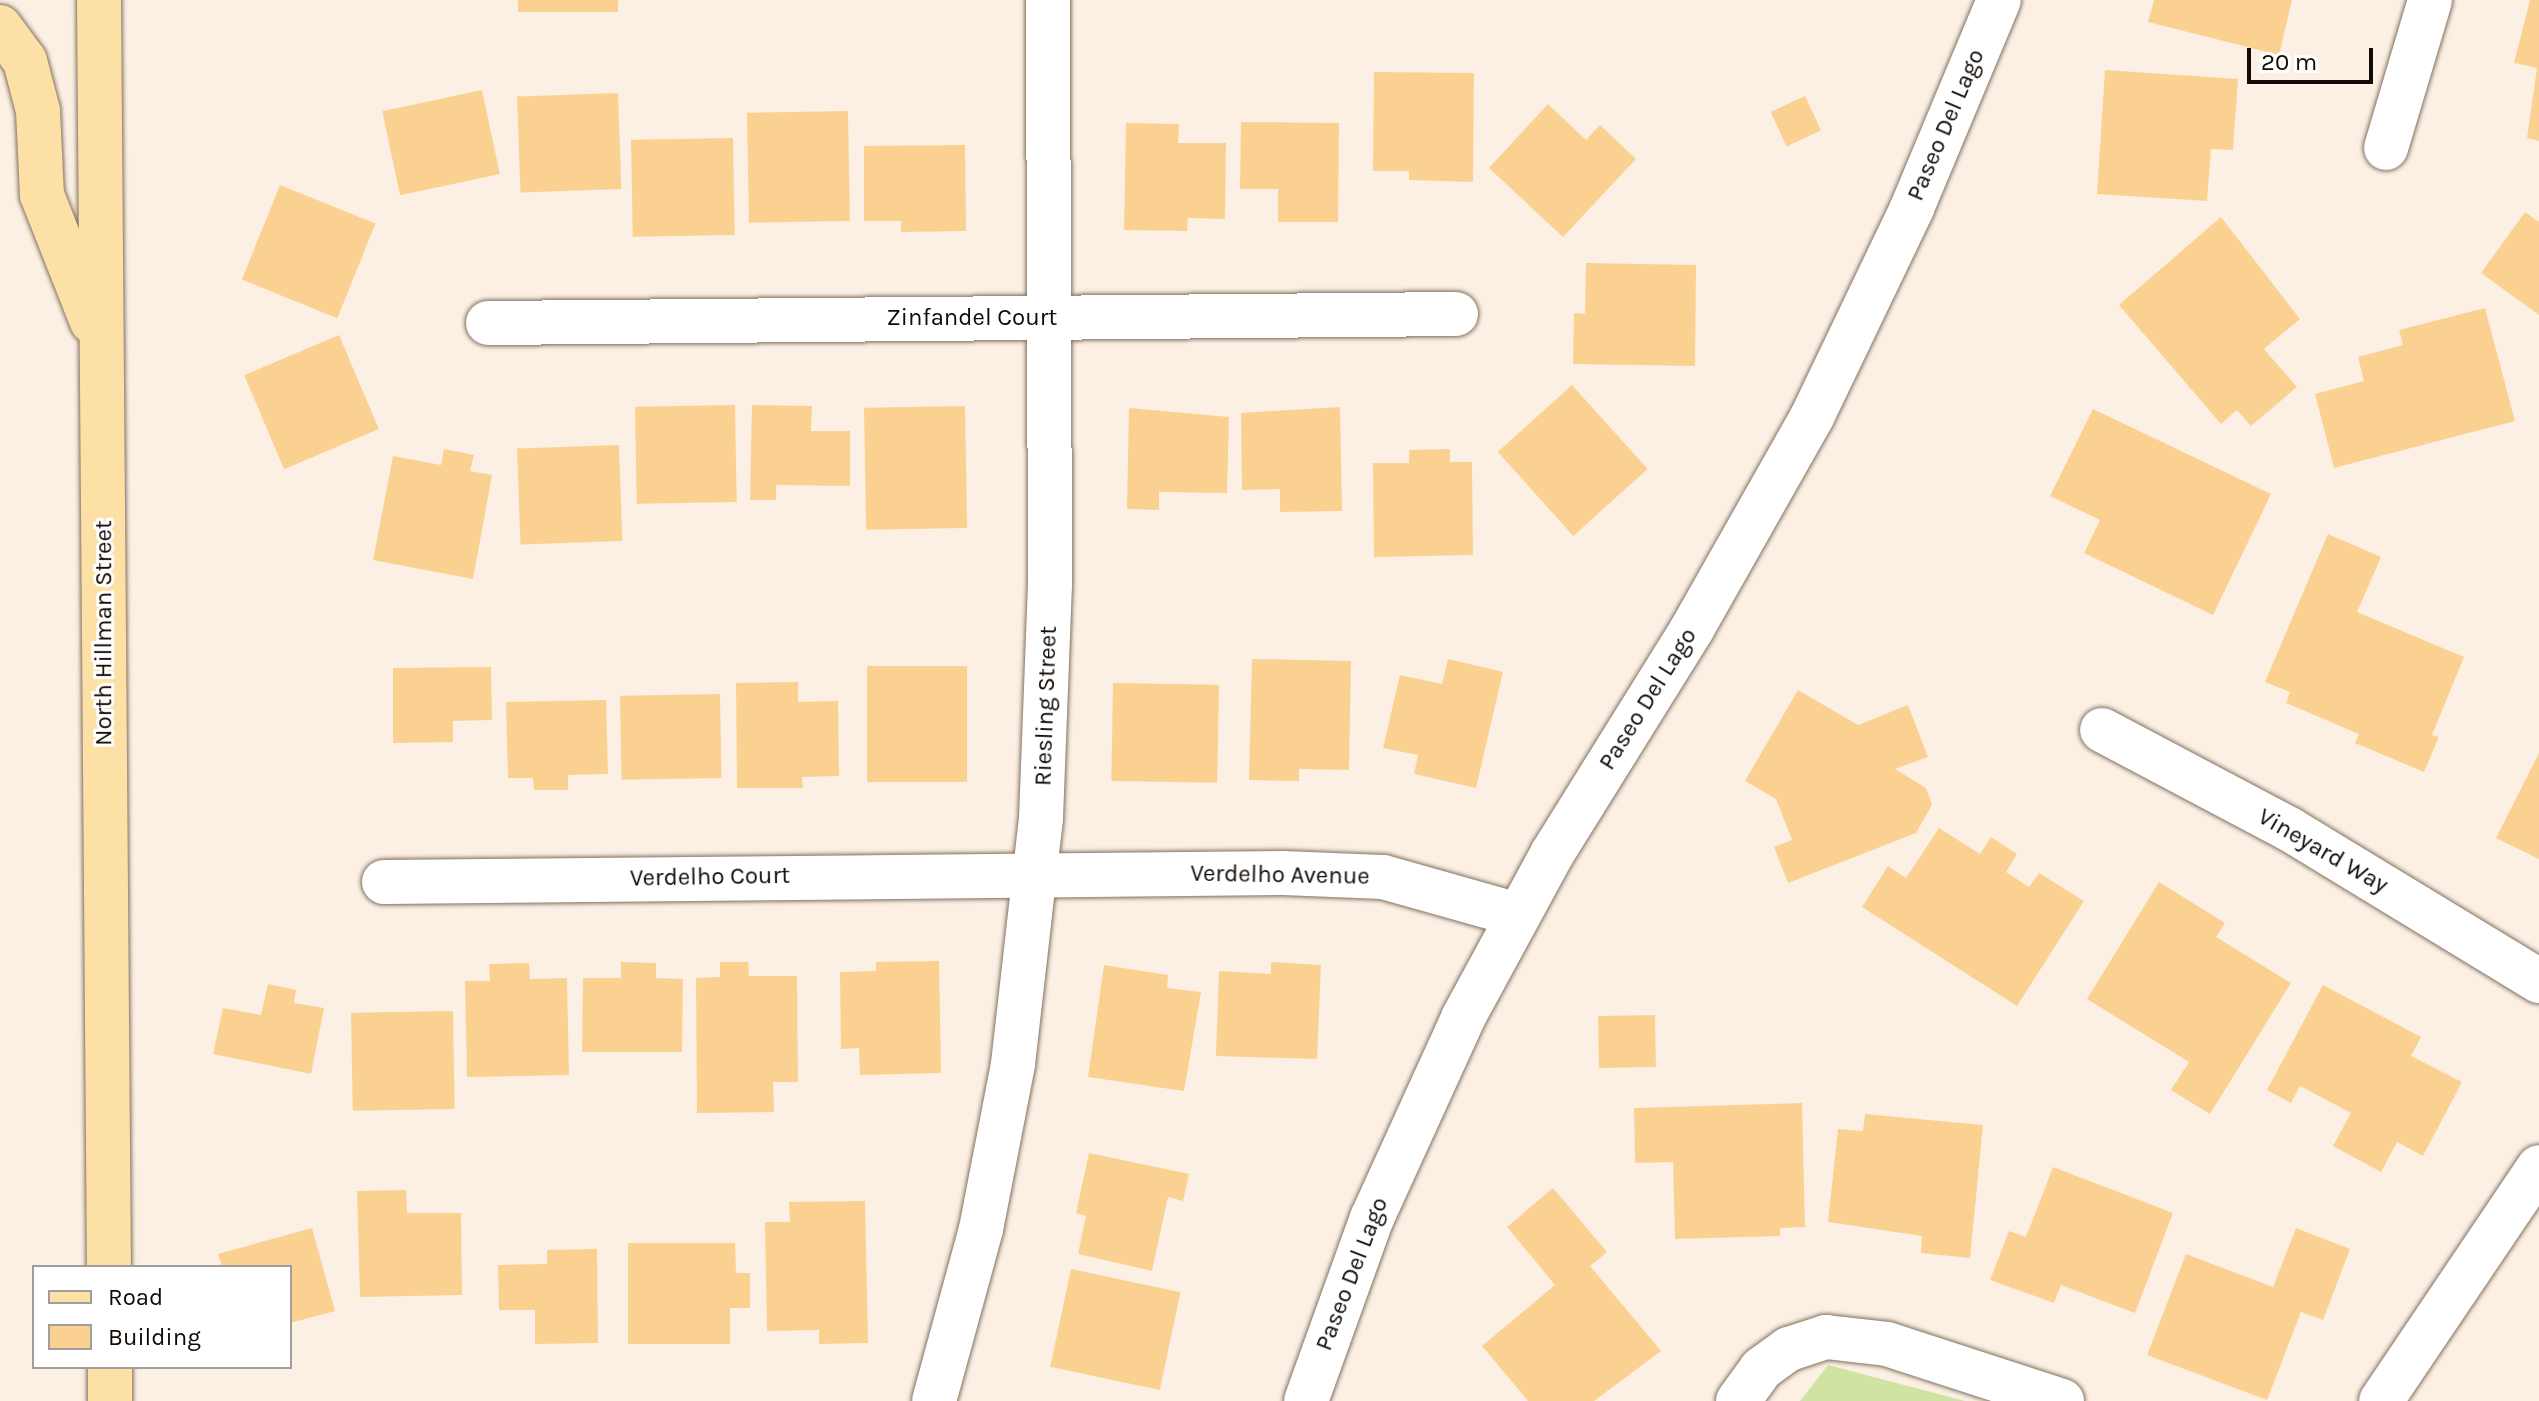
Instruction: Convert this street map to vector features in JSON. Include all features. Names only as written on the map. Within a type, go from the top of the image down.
[{"type":"main road","name":"North Hillman Street","points":[[99,0],[109,1265]]},
{"type":"main road","points":[[0,27],[25,61],[38,111],[42,195],[102,347]]},
{"type":"main road","points":[[110,1369],[110,1401]]},
{"type":"street","name":"Riesling Street","points":[[934,1401],[981,1229],[1007,1094],[1036,873],[1046,743],[1048,0]]},
{"type":"street","name":"Paseo Del Lago","points":[[1306,1401],[1402,1148],[1518,915],[1692,629],[1812,417],[1912,208],[1999,0]]},
{"type":"street","points":[[2386,148],[2430,0]]},
{"type":"street","name":"Zinfandel Court","points":[[488,323],[1456,314]]},
{"type":"street","name":"Vineyard Way","points":[[2102,730],[2289,829],[2539,981]]},
{"type":"street","name":"Verdelho Avenue","points":[[1036,873],[1383,877],[1518,915]]},
{"type":"street","name":"Verdelho Court","points":[[384,882],[1036,873]]},
{"type":"street","points":[[2381,1401],[2539,1167]]},
{"type":"street","points":[[1738,1401],[1761,1369],[1789,1349],[1826,1337],[1887,1344],[2062,1401]]},
{"type":"green space","points":[[1828,1365],[1965,1401],[1800,1401]]},
{"type":"building","points":[[518,0],[618,0],[618,12],[518,12]]},
{"type":"building","points":[[2154,0],[2292,0],[2279,55],[2148,22]]},
{"type":"building","points":[[2530,0],[2539,0],[2539,141],[2527,138],[2537,68],[2514,63]]},
{"type":"building","points":[[2105,70],[2238,79],[2233,150],[2211,149],[2207,201],[2097,194]]},
{"type":"building","points":[[1374,72],[1474,73],[1473,182],[1409,180],[1409,171],[1373,171]]},
{"type":"building","points":[[482,90],[500,174],[400,195],[382,111]]},
{"type":"building","points":[[618,93],[621,189],[520,192],[517,97]]},
{"type":"building","points":[[1805,96],[1821,130],[1787,146],[1771,112]]},
{"type":"building","points":[[1548,104],[1586,140],[1600,125],[1636,159],[1563,237],[1489,168]]},
{"type":"building","points":[[848,111],[850,221],[749,223],[747,113]]},
{"type":"building","points":[[1241,122],[1339,123],[1338,222],[1278,222],[1278,189],[1240,189]]},
{"type":"building","points":[[1126,123],[1179,124],[1178,143],[1226,143],[1225,219],[1188,218],[1187,231],[1124,230]]},
{"type":"building","points":[[733,138],[735,235],[633,237],[631,140]]},
{"type":"building","points":[[965,145],[966,231],[901,232],[901,221],[864,221],[864,146]]},
{"type":"building","points":[[280,185],[375,224],[337,318],[242,280]]},
{"type":"building","points":[[2525,212],[2539,222],[2539,315],[2481,273]]},
{"type":"building","points":[[2221,217],[2300,319],[2264,349],[2297,387],[2251,426],[2237,410],[2221,424],[2119,305]]},
{"type":"building","points":[[1586,263],[1696,265],[1695,366],[1573,364],[1574,313],[1585,314]]},
{"type":"building","points":[[2485,308],[2515,421],[2334,468],[2315,394],[2364,381],[2358,357],[2403,345],[2399,330]]},
{"type":"building","points":[[339,335],[379,429],[284,469],[244,375]]},
{"type":"building","points":[[1572,385],[1648,469],[1573,536],[1498,452]]},
{"type":"building","points":[[735,405],[737,502],[637,504],[635,407]]},
{"type":"building","points":[[752,405],[812,406],[811,431],[850,431],[850,486],[776,485],[776,500],[750,500]]},
{"type":"building","points":[[965,406],[967,528],[866,530],[864,408]]},
{"type":"building","points":[[1340,407],[1342,511],[1280,512],[1280,489],[1242,490],[1241,413]]},
{"type":"building","points":[[1129,408],[1229,417],[1227,493],[1159,492],[1159,510],[1127,509]]},
{"type":"building","points":[[2093,409],[2271,494],[2213,615],[2084,553],[2100,520],[2050,496]]},
{"type":"building","points":[[619,445],[622,541],[520,545],[517,449]]},
{"type":"building","points":[[444,449],[474,455],[470,471],[492,475],[473,579],[373,560],[393,456],[441,465]]},
{"type":"building","points":[[1450,449],[1450,462],[1472,462],[1473,555],[1374,557],[1373,463],[1409,463],[1409,450]]},
{"type":"building","points":[[2328,534],[2381,557],[2357,612],[2464,657],[2432,735],[2439,737],[2424,772],[2355,743],[2359,734],[2286,703],[2290,692],[2265,682]]},
{"type":"building","points":[[1252,659],[1351,661],[1349,770],[1299,769],[1299,781],[1249,780]]},
{"type":"building","points":[[1448,659],[1503,672],[1476,788],[1414,774],[1418,755],[1383,748],[1400,675],[1442,684]]},
{"type":"building","points":[[867,666],[967,666],[967,782],[867,782]]},
{"type":"building","points":[[491,667],[492,720],[453,721],[453,742],[393,743],[393,668]]},
{"type":"building","points":[[798,682],[798,702],[838,701],[839,776],[802,777],[803,788],[737,788],[736,683]]},
{"type":"building","points":[[1113,683],[1219,685],[1217,783],[1111,781]]},
{"type":"building","points":[[1798,690],[1858,725],[1908,705],[1928,757],[1895,769],[1926,788],[1932,805],[1916,833],[1788,883],[1774,847],[1792,840],[1776,799],[1745,781]]},
{"type":"building","points":[[720,694],[721,778],[621,780],[620,696]]},
{"type":"building","points":[[606,700],[608,774],[568,775],[568,790],[534,790],[533,778],[508,778],[506,702]]},
{"type":"building","points":[[2539,753],[2539,859],[2496,838]]},
{"type":"building","points":[[1939,828],[1980,854],[1991,837],[2017,854],[2006,872],[2029,887],[2039,873],[2084,901],[2017,1006],[1862,907],[1888,866],[1906,878]]},
{"type":"building","points":[[2159,882],[2225,923],[2216,937],[2291,983],[2210,1114],[2171,1090],[2189,1062],[2087,999]]},
{"type":"building","points":[[939,961],[941,1073],[860,1075],[859,1048],[841,1049],[840,972],[876,971],[876,962]]},
{"type":"building","points":[[621,962],[656,963],[656,978],[683,979],[682,1052],[582,1052],[583,978],[621,978]]},
{"type":"building","points":[[720,962],[748,962],[749,976],[797,976],[798,1082],[773,1082],[774,1112],[697,1113],[696,978],[720,977]]},
{"type":"building","points":[[1271,962],[1321,965],[1317,1059],[1216,1056],[1219,971],[1271,974]]},
{"type":"building","points":[[529,963],[530,979],[567,978],[569,1075],[467,1077],[465,981],[490,981],[489,964]]},
{"type":"building","points":[[1104,965],[1168,975],[1167,988],[1201,992],[1184,1091],[1088,1077]]},
{"type":"building","points":[[268,984],[296,990],[294,1003],[324,1008],[311,1074],[213,1054],[223,1008],[261,1015]]},
{"type":"building","points":[[2323,985],[2421,1037],[2411,1056],[2462,1082],[2423,1156],[2397,1142],[2381,1172],[2333,1146],[2351,1113],[2300,1086],[2291,1103],[2267,1090]]},
{"type":"building","points":[[453,1011],[455,1109],[353,1111],[351,1013]]},
{"type":"building","points":[[1655,1015],[1656,1067],[1599,1068],[1598,1016]]},
{"type":"building","points":[[1802,1103],[1805,1227],[1780,1228],[1780,1236],[1675,1239],[1673,1162],[1635,1163],[1634,1108]]},
{"type":"building","points":[[1865,1114],[1983,1125],[1970,1258],[1921,1253],[1922,1236],[1828,1222],[1838,1129],[1863,1131]]},
{"type":"building","points":[[1089,1153],[1189,1174],[1183,1201],[1168,1197],[1152,1271],[1078,1254],[1086,1216],[1076,1213]]},
{"type":"building","points":[[2053,1167],[2173,1213],[2135,1313],[2061,1285],[2054,1303],[1990,1280],[2009,1231],[2026,1237]]},
{"type":"building","points":[[1553,1188],[1607,1252],[1590,1266],[1661,1351],[1594,1401],[1528,1401],[1482,1346],[1555,1285],[1507,1227]]},
{"type":"building","points":[[406,1190],[407,1213],[461,1213],[462,1295],[360,1297],[357,1191]]},
{"type":"building","points":[[865,1201],[868,1343],[819,1344],[819,1330],[767,1331],[765,1222],[790,1222],[789,1202]]},
{"type":"building","points":[[312,1228],[335,1311],[292,1322],[292,1265],[221,1265],[218,1254]]},
{"type":"building","points":[[2296,1228],[2350,1249],[2323,1320],[2301,1312],[2267,1400],[2147,1355],[2186,1254],[2273,1287]]},
{"type":"building","points":[[628,1243],[735,1243],[736,1273],[750,1273],[750,1308],[730,1308],[730,1344],[628,1344]]},
{"type":"building","points":[[597,1249],[598,1343],[535,1344],[535,1310],[499,1310],[498,1265],[547,1264],[547,1250]]},
{"type":"building","points":[[1071,1269],[1181,1292],[1160,1390],[1050,1367]]}]
